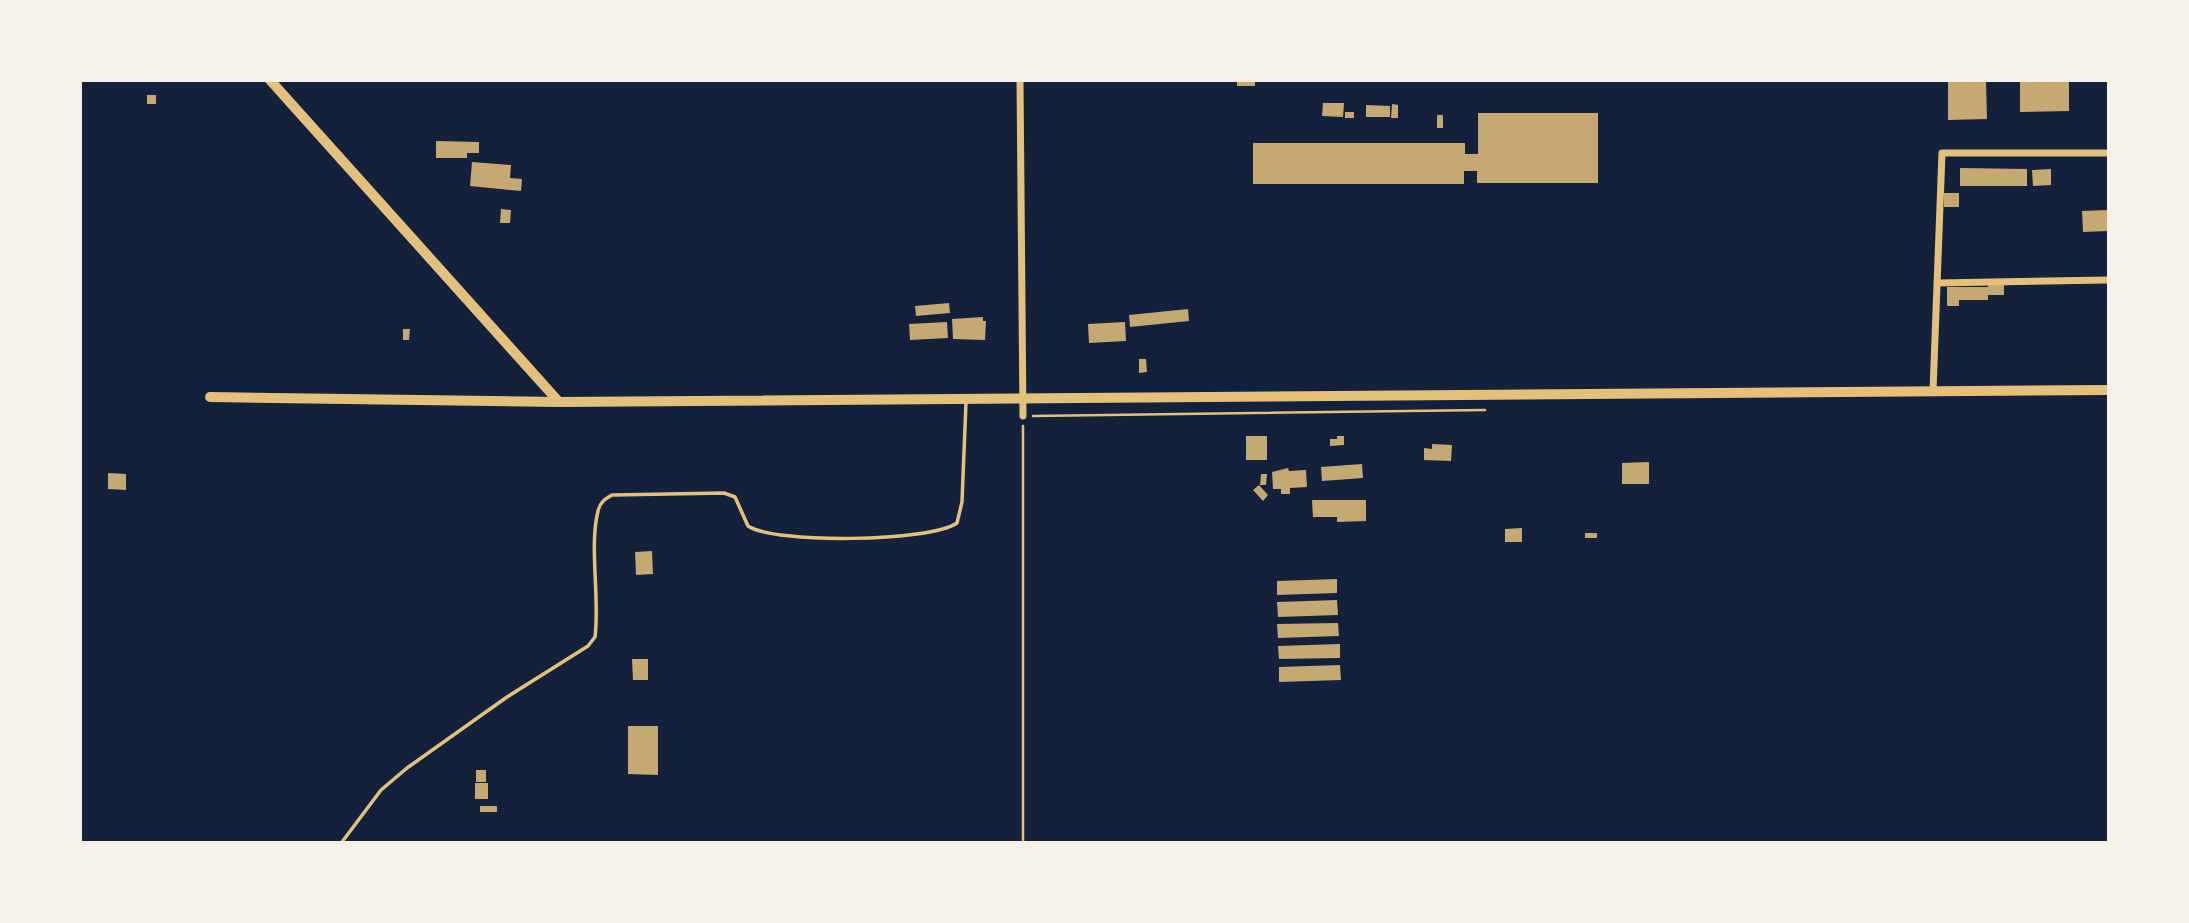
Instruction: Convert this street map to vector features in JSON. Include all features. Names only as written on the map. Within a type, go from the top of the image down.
[{"type":"main road","points":[[271,80],[559,402]]},
{"type":"main road","points":[[210,397],[559,402],[1023,401],[2109,390]]},
{"type":"street","points":[[1020,80],[1023,416]]},
{"type":"street","points":[[1933,391],[1942,153],[2109,153]]},
{"type":"street","points":[[1938,283],[2109,280]]},
{"type":"lane","points":[[342,842],[381,790],[407,768],[507,696],[588,646],[595,637],[596,528],[598,509],[603,501],[612,495],[724,493],[735,497],[748,526],[767,534],[831,538],[928,534],[957,523],[962,502],[966,400]]},
{"type":"path","points":[[1023,416],[1023,842]]},
{"type":"building","points":[[1237,80],[1255,80],[1255,86],[1237,86]]},
{"type":"building","points":[[1948,80],[1986,80],[1987,119],[1948,120]]},
{"type":"building","points":[[2020,80],[2069,80],[2069,111],[2020,112]]},
{"type":"building","points":[[147,95],[156,95],[156,104],[147,104]]},
{"type":"building","points":[[1323,103],[1344,103],[1343,117],[1322,116]]},
{"type":"building","points":[[1392,104],[1398,105],[1398,118],[1391,118]]},
{"type":"building","points":[[1366,105],[1390,106],[1390,117],[1366,117]]},
{"type":"building","points":[[1345,112],[1354,112],[1354,118],[1345,118]]},
{"type":"building","points":[[1478,113],[1598,113],[1598,183],[1477,183],[1477,171],[1464,171],[1464,184],[1253,184],[1253,143],[1465,143],[1465,154],[1478,154]]},
{"type":"building","points":[[1437,115],[1443,115],[1443,128],[1437,128]]},
{"type":"building","points":[[436,141],[479,142],[479,153],[467,153],[467,158],[436,158]]},
{"type":"building","points":[[472,162],[511,165],[510,178],[522,179],[521,191],[470,186]]},
{"type":"building","points":[[1960,168],[2027,169],[2027,186],[1960,186]]},
{"type":"building","points":[[2051,169],[2051,185],[2033,186],[2032,170]]},
{"type":"building","points":[[1944,193],[1959,193],[1959,207],[1944,207]]},
{"type":"building","points":[[501,209],[511,210],[510,223],[500,223]]},
{"type":"building","points":[[2108,210],[2108,231],[2083,232],[2082,211]]},
{"type":"building","points":[[1988,284],[2004,284],[2004,295],[1988,295],[1988,300],[1959,300],[1959,306],[1947,306],[1947,287],[1988,287]]},
{"type":"building","points":[[949,303],[950,313],[916,316],[915,306]]},
{"type":"building","points":[[1188,309],[1189,321],[1130,327],[1129,315]]},
{"type":"building","points":[[983,317],[983,321],[986,321],[985,340],[953,339],[952,319]]},
{"type":"building","points":[[947,322],[948,338],[910,340],[909,324]]},
{"type":"building","points":[[1125,322],[1126,341],[1089,343],[1088,324]]},
{"type":"building","points":[[403,329],[410,329],[409,340],[403,340]]},
{"type":"building","points":[[1139,359],[1146,359],[1147,372],[1139,373]]},
{"type":"building","points":[[1246,436],[1267,436],[1267,460],[1246,460]]},
{"type":"building","points":[[1337,436],[1344,436],[1344,445],[1330,446],[1330,439],[1337,439]]},
{"type":"building","points":[[1432,444],[1452,445],[1451,461],[1424,460],[1424,448],[1432,449]]},
{"type":"building","points":[[1649,462],[1649,484],[1622,484],[1622,463]]},
{"type":"building","points":[[1362,464],[1363,478],[1322,481],[1321,467]]},
{"type":"building","points":[[1288,468],[1289,471],[1306,470],[1307,487],[1290,488],[1290,494],[1281,494],[1281,489],[1273,489],[1272,472]]},
{"type":"building","points":[[108,473],[126,474],[126,490],[108,489]]},
{"type":"building","points":[[1261,474],[1267,474],[1266,485],[1260,485]]},
{"type":"building","points":[[1259,485],[1268,495],[1263,501],[1253,490]]},
{"type":"building","points":[[1312,500],[1366,500],[1366,521],[1337,522],[1337,517],[1313,517]]},
{"type":"building","points":[[1522,528],[1522,542],[1505,542],[1505,529]]},
{"type":"building","points":[[1585,533],[1597,533],[1597,538],[1585,538]]},
{"type":"building","points":[[652,551],[653,574],[636,575],[635,552]]},
{"type":"building","points":[[1337,579],[1337,593],[1277,595],[1277,581]]},
{"type":"building","points":[[1337,600],[1338,615],[1278,617],[1277,602]]},
{"type":"building","points":[[1338,623],[1339,636],[1278,638],[1277,624]]},
{"type":"building","points":[[1340,644],[1340,658],[1279,659],[1278,646]]},
{"type":"building","points":[[632,659],[648,659],[648,680],[633,680]]},
{"type":"building","points":[[1340,665],[1341,680],[1279,682],[1279,667]]},
{"type":"building","points":[[628,726],[658,726],[658,775],[628,774]]},
{"type":"building","points":[[476,770],[486,770],[486,782],[476,782]]},
{"type":"building","points":[[475,783],[488,783],[488,799],[475,799]]},
{"type":"building","points":[[480,806],[497,806],[497,812],[480,812]]}]
